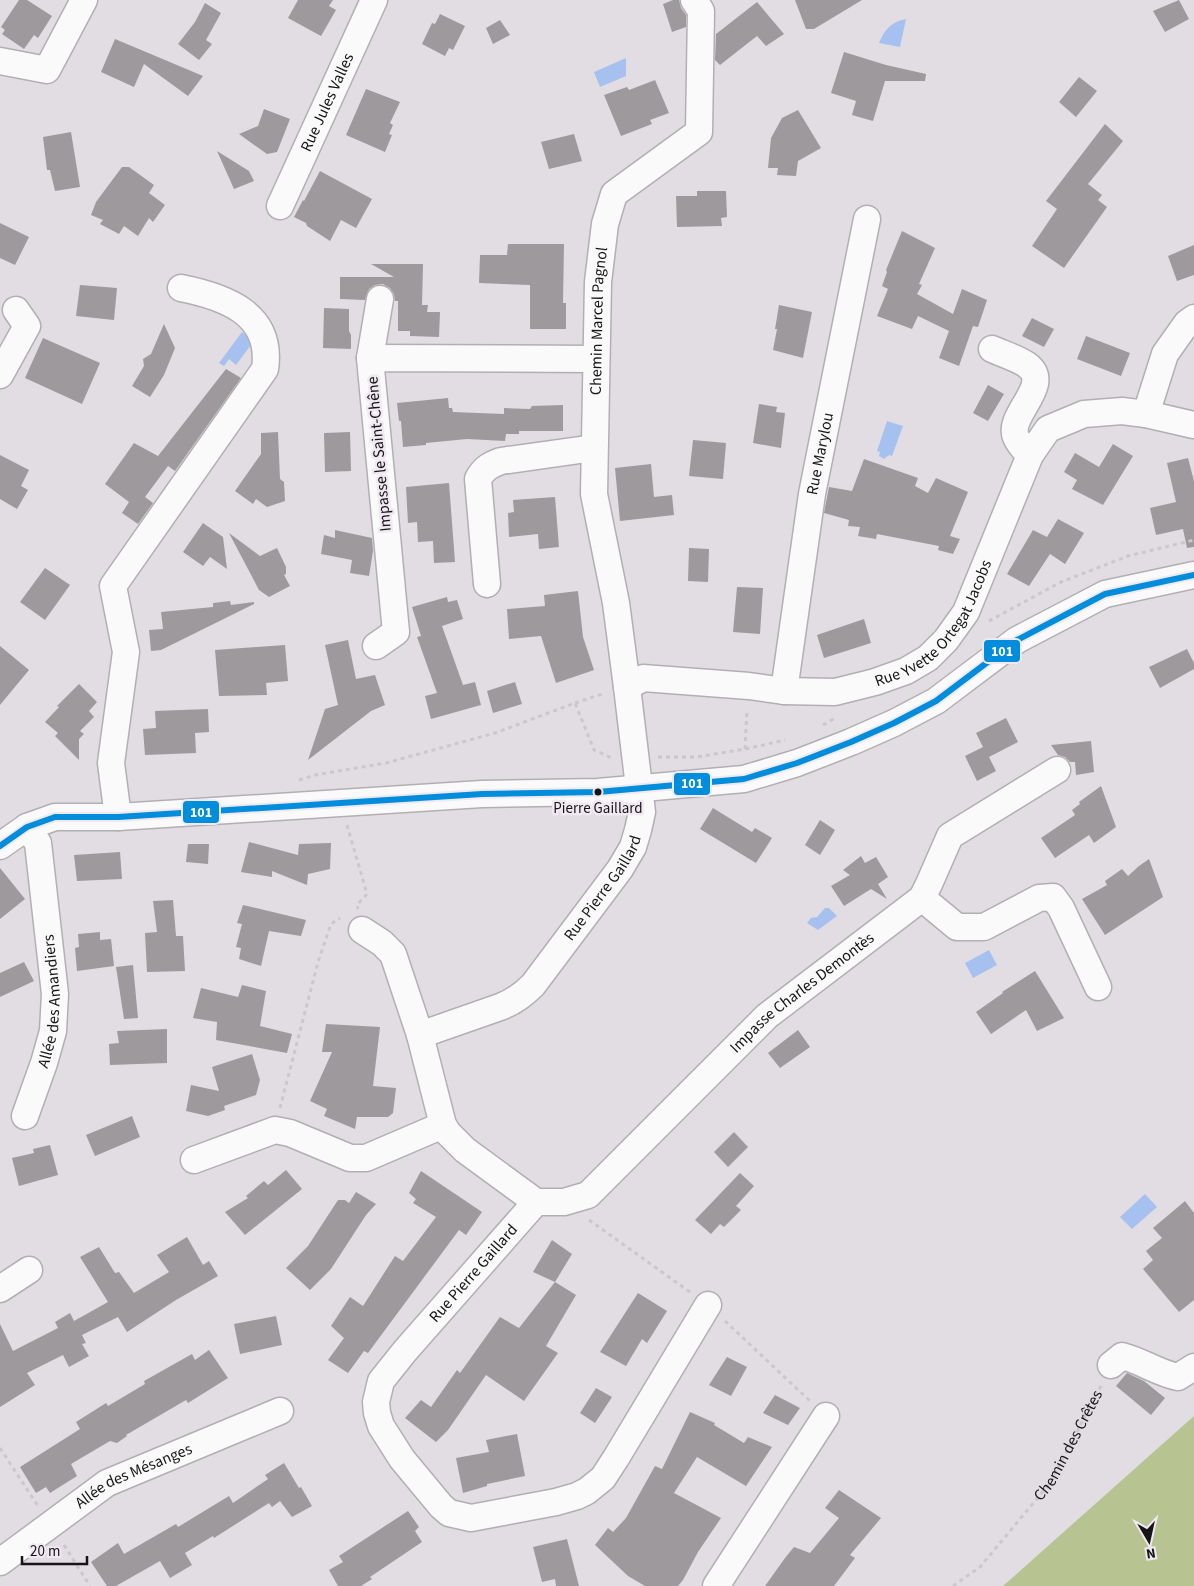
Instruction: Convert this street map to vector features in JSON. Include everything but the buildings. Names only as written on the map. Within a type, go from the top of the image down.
[{"type":"street","points":[[0,61],[47,70],[84,0]]},
{"type":"street","name":"Rue Jules Valles","points":[[280,206],[374,0]]},
{"type":"street","name":"Chemin Marcel Pagnol","points":[[627,687],[616,603],[594,494],[598,282],[604,224],[614,194],[699,132],[701,11],[694,0]]},
{"type":"street","name":"Rue Marylou","points":[[784,691],[812,494],[867,219]]},
{"type":"street","points":[[118,817],[110,763],[126,652],[113,586],[265,369],[266,359],[259,326],[245,311],[202,292],[181,288]]},
{"type":"street","points":[[370,358],[380,300]]},
{"type":"street","points":[[0,375],[27,326],[16,310]]},
{"type":"street","points":[[1146,414],[1165,354],[1187,323],[1194,318]]},
{"type":"street","points":[[992,349],[1026,364],[1034,371],[1035,387],[1014,426],[1017,440],[1030,455]]},
{"type":"street","name":"Impasse le Saint-Chêne","points":[[376,646],[396,632],[370,358],[596,359]]},
{"type":"street","name":"Rue Yvette Ortegat Jacobs","points":[[627,687],[643,678],[749,686],[784,691],[835,692],[875,682],[906,671],[928,658],[946,640],[966,612],[1030,455],[1048,429],[1084,414],[1122,411],[1146,414],[1194,425]]},
{"type":"street","points":[[487,584],[478,478],[483,470],[491,464],[501,461],[594,448]]},
{"type":"street","points":[[0,846],[27,827],[56,817],[118,817],[482,794],[585,793],[744,779],[797,763],[894,723],[936,701],[1017,640],[1105,594],[1194,575]]},
{"type":"street","points":[[627,687],[638,789]]},
{"type":"street","name":"Impasse Charles Demontès","points":[[536,1202],[564,1202],[588,1195],[767,1016],[922,898],[950,836],[1057,770]]},
{"type":"street","name":"Rue Pierre Gaillard","points":[[420,1035],[513,1002],[533,985],[600,897],[633,847],[642,812],[638,789]]},
{"type":"street","name":"Allée des Amandiers","points":[[25,1116],[53,1031],[55,994],[38,844],[27,827]]},
{"type":"street","points":[[922,898],[957,927],[984,927],[1039,898],[1053,897],[1061,908],[1098,987]]},
{"type":"street","points":[[352,918],[393,954],[420,1035],[444,1125],[448,1133],[465,1150],[536,1202]]},
{"type":"street","points":[[194,1160],[274,1130],[290,1133],[350,1158],[366,1158],[444,1125]]},
{"type":"street","name":"Rue Pierre Gaillard","points":[[536,1202],[405,1351],[379,1386],[376,1402],[377,1413],[387,1437],[418,1479],[449,1513],[471,1518],[488,1516],[578,1496],[595,1485],[603,1478],[616,1458],[708,1305]]},
{"type":"street","points":[[0,1289],[29,1270]]},
{"type":"street","points":[[1111,1365],[1122,1356],[1137,1359],[1165,1375],[1178,1377],[1194,1367]]},
{"type":"street","name":"Allée des Mésanges","points":[[0,1562],[107,1483],[280,1411]]},
{"type":"street","points":[[716,1586],[826,1416]]},
{"type":"path","points":[[745,749],[749,686]]},
{"type":"path","points":[[298,780],[315,775],[386,763],[495,733],[575,703],[627,687]]},
{"type":"path","points":[[575,703],[594,750],[614,759],[636,758]]},
{"type":"path","points":[[340,803],[367,894],[357,905],[352,918]]},
{"type":"path","points":[[352,918],[357,905]]},
{"type":"path","points":[[274,1130],[318,962],[331,924],[352,918]]},
{"type":"path","name":"Chemin des Crêtes","points":[[953,1586],[980,1567],[1050,1483],[1111,1365]]},
{"type":"path","points":[[0,1448],[90,1586]]},
{"type":"green space","points":[[1194,1416],[1194,1586],[1003,1586]]},
{"type":"water","points":[[906,19],[900,47],[879,43],[889,27],[896,22]]},
{"type":"water","points":[[626,58],[626,76],[600,87],[594,72]]},
{"type":"water","points":[[242,332],[254,341],[236,365],[229,359],[224,366],[219,363]]},
{"type":"water","points":[[887,421],[903,426],[892,456],[889,455],[884,459],[879,456],[880,452],[877,451]]},
{"type":"water","points":[[825,908],[829,908],[837,916],[818,930],[807,923],[811,918],[817,917]]},
{"type":"water","points":[[989,950],[997,965],[973,978],[965,963]]},
{"type":"water","points":[[1145,1194],[1157,1207],[1132,1229],[1120,1217]]},
{"type":"transit line","name":"101","points":[[0,846],[27,827],[55,817],[118,817],[482,794],[598,792],[744,779],[797,763],[894,723],[936,701],[1017,640],[1105,594],[1194,575]]},
{"type":"place","name":"Pierre Gaillard","points":[[598,792]]}]
